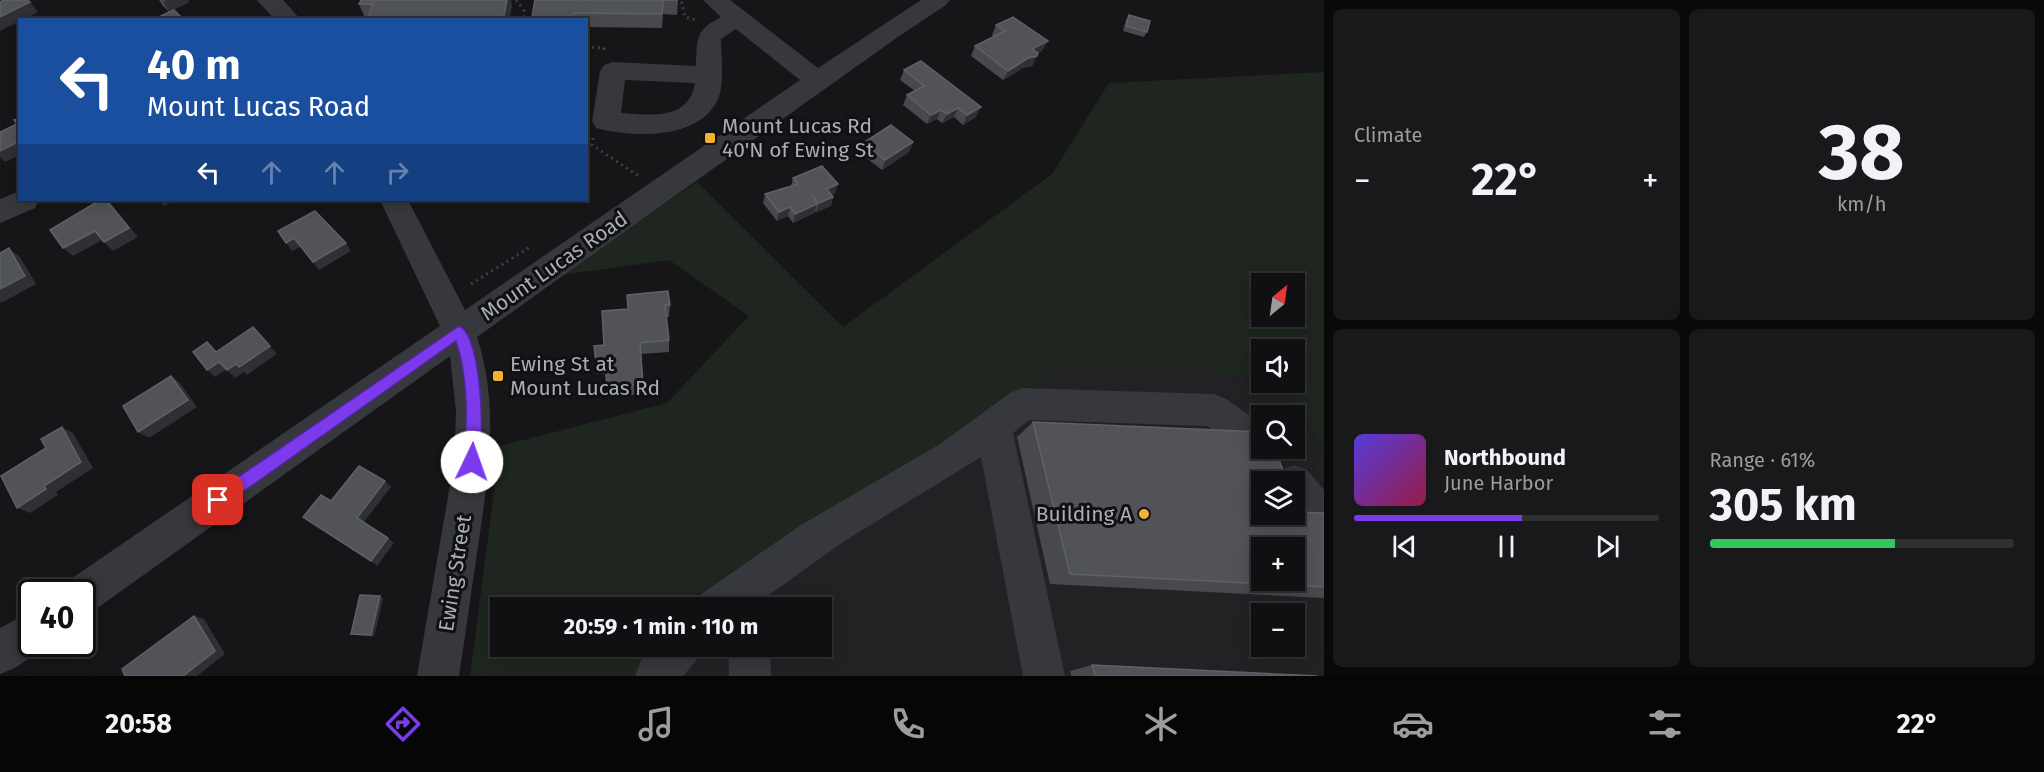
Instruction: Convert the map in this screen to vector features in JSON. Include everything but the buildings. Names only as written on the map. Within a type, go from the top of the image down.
[{"type":"street","points":[[269,0],[287,18]]},
{"type":"street","points":[[715,0],[818,81]]},
{"type":"street","name":"Mount Lucas Road","points":[[96,585],[818,81],[938,0]]},
{"type":"street","points":[[706,75],[709,37],[718,28],[738,18]]},
{"type":"street","points":[[0,212],[23,201]]},
{"type":"street","name":"Ewing Street","points":[[394,201],[459,332],[470,366],[474,411],[472,462],[438,676]]},
{"type":"street","points":[[742,597],[827,531],[994,429],[1022,404],[1214,410],[1251,437]]},
{"type":"street","points":[[994,429],[1044,676]]},
{"type":"street","points":[[1274,459],[1285,471]]},
{"type":"street","points":[[1305,495],[1324,518]]},
{"type":"street","points":[[0,653],[18,641]]},
{"type":"street","points":[[656,676],[672,657]]},
{"type":"street","points":[[749,657],[750,676]]},
{"type":"path","points":[[516,0],[524,11],[524,18]]},
{"type":"path","points":[[675,0],[682,3],[684,17],[702,21],[699,24]]},
{"type":"path","points":[[604,48],[615,48]]},
{"type":"path","points":[[588,146],[592,144]]},
{"type":"shaded area","points":[[1324,72],[1324,448],[1305,427],[1305,405],[1285,405],[1274,393],[1305,393],[1305,339],[1251,339],[1251,376],[1070,363],[692,597],[490,597],[490,657],[691,657],[692,676],[470,676],[500,446],[667,403],[749,316],[669,260],[561,275],[697,182],[843,327],[1052,174],[1109,83]]},
{"type":"shaded area","points":[[1070,363],[1251,376],[1251,393],[1274,393],[1284,405],[1251,405],[1251,459],[1305,459],[1305,428],[1324,448],[1324,676],[692,676],[691,657],[832,657],[832,597],[691,597]]},
{"type":"place","name":"Mount Lucas Rd 40'N of Ewing St","points":[[710,138]]},
{"type":"place","name":"Ewing St at Mount Lucas Rd","points":[[498,376]]},
{"type":"place","name":"Building A","points":[[1144,514]]},
{"type":"route","points":[[218,500],[459,332],[470,366],[474,411],[472,462]]}]
